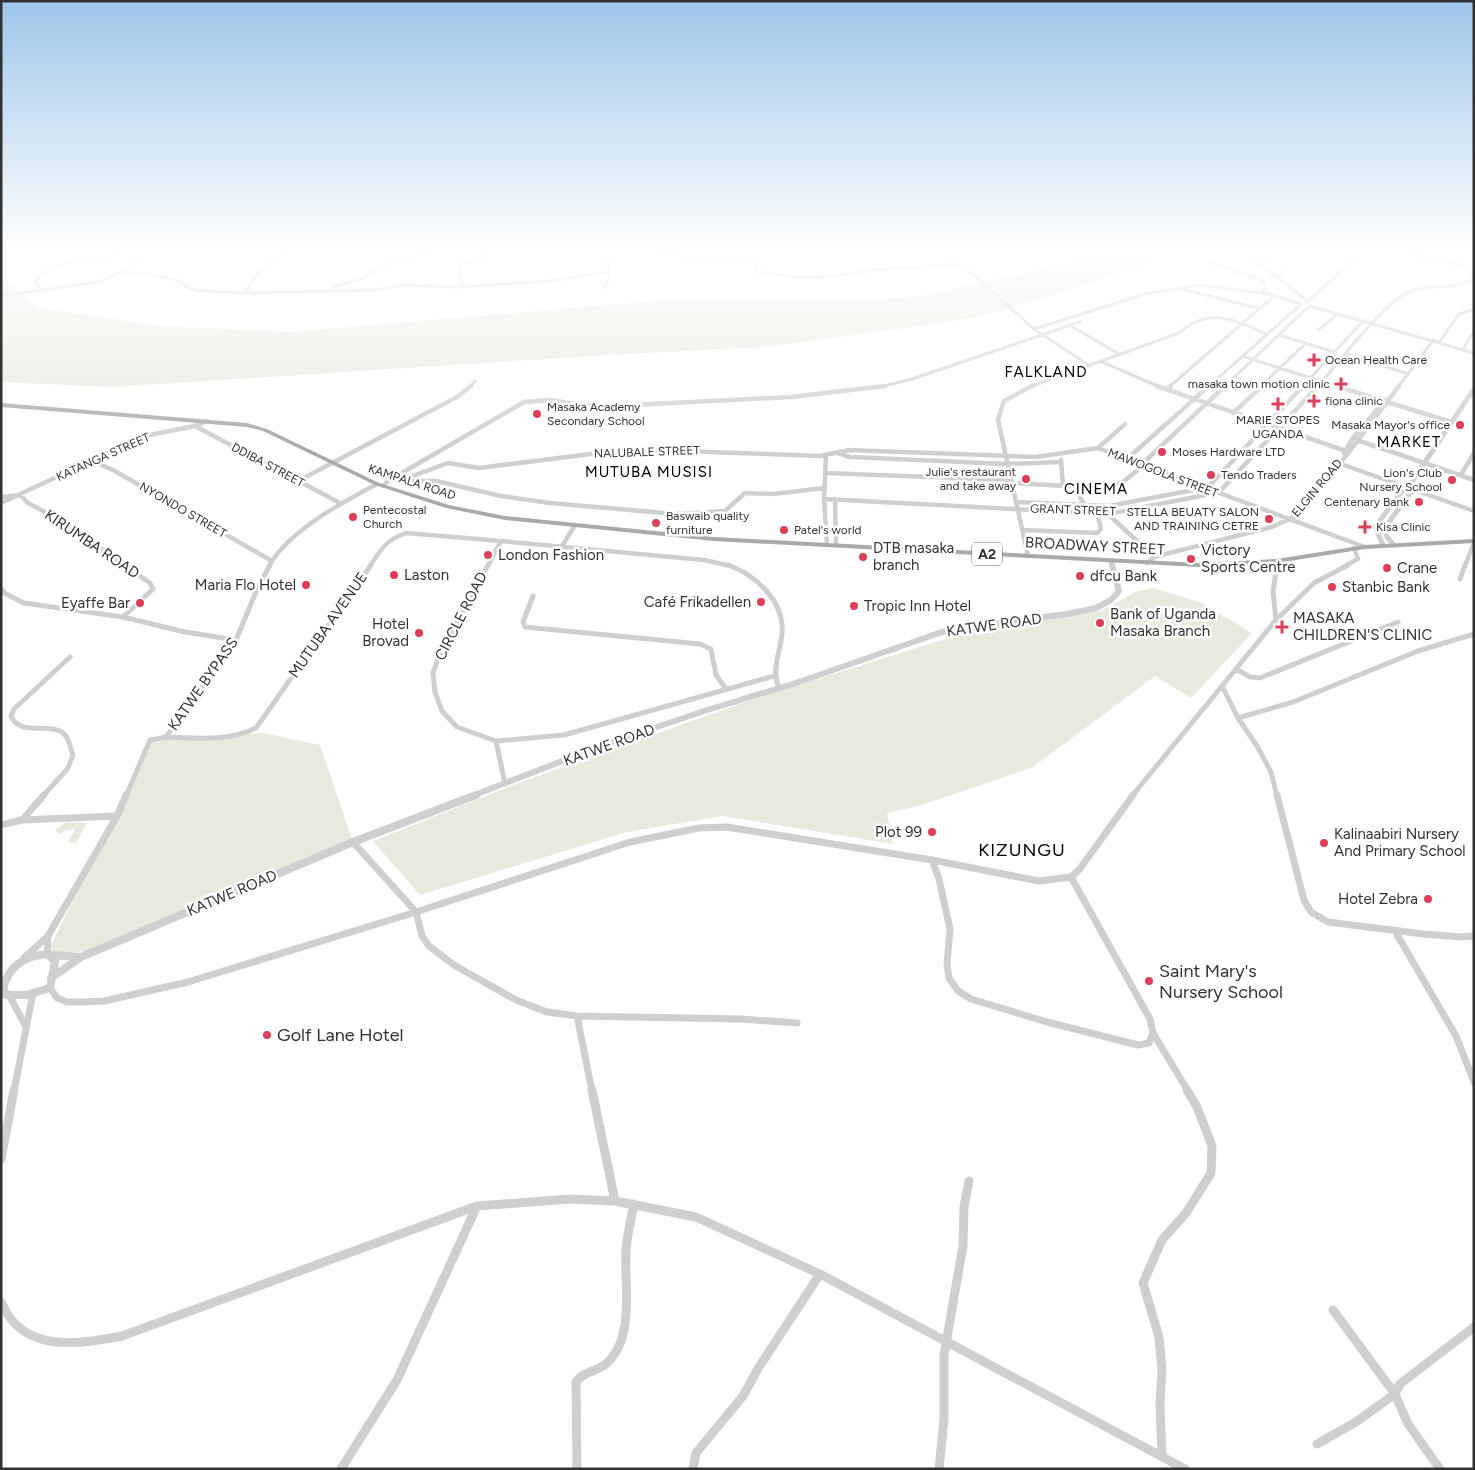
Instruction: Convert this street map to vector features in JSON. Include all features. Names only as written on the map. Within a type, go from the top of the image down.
[{"type":"main road","name":"KAMPALA ROAD","points":[[1,405],[45,410],[207,421],[265,430],[333,464],[421,499],[478,513],[538,522],[714,539],[827,545]]},
{"type":"main road","name":"BROADWAY STREET","points":[[827,545],[1147,563],[1227,565],[1277,561],[1365,547],[1450,543],[1473,544]]},
{"type":"street","points":[[1019,316],[1043,336],[1090,366]]},
{"type":"street","points":[[1034,329],[1076,316]]},
{"type":"street","points":[[1169,387],[1249,316]]},
{"type":"street","points":[[1128,458],[1286,316]]},
{"type":"street","points":[[825,473],[1104,488],[1123,482],[1254,359],[1297,316]]},
{"type":"street","points":[[1318,330],[1336,316]]},
{"type":"street","points":[[1345,316],[1363,320]]},
{"type":"street","points":[[1348,316],[1474,351]]},
{"type":"street","points":[[1216,492],[1222,489],[1381,316]]},
{"type":"street","points":[[1440,340],[1458,316]]},
{"type":"street","points":[[1028,556],[998,420],[1004,401],[1023,389],[1179,333],[1185,327],[1207,317],[1241,323],[1266,334]]},
{"type":"street","points":[[1204,488],[1215,481],[1268,425],[1363,320]]},
{"type":"street","points":[[1474,321],[1474,326]]},
{"type":"street","name":"KATWE BYPASS","points":[[21,960],[48,936],[117,816],[150,740],[166,737],[236,640],[258,587],[272,561],[296,535],[340,503],[383,484],[524,402],[531,400],[545,398],[567,404],[594,407],[827,394],[880,387],[912,379],[1080,322]]},
{"type":"street","points":[[1071,326],[1119,354]]},
{"type":"street","points":[[1464,347],[1474,331]]},
{"type":"street","points":[[1279,335],[1334,352]]},
{"type":"street","points":[[1434,340],[1440,340],[1474,351]]},
{"type":"street","name":"ELGIN ROAD","points":[[1147,563],[1154,557],[1272,527],[1296,516],[1434,340]]},
{"type":"street","points":[[1233,413],[1306,343]]},
{"type":"street","points":[[1346,354],[1409,374]]},
{"type":"street","points":[[1242,356],[1387,400],[1451,422]]},
{"type":"street","points":[[1102,360],[1206,404],[1344,453]]},
{"type":"street","points":[[1102,360],[1156,386],[1195,398]]},
{"type":"street","points":[[298,481],[460,396],[470,389],[475,381]]},
{"type":"street","points":[[1384,546],[1377,535],[1376,527],[1405,487],[1411,483],[1473,392]]},
{"type":"street","name":"ELGIN ROAD","points":[[1344,453],[1349,452],[1387,400]]},
{"type":"street","name":"KATANGA STREET","points":[[1,503],[144,436],[195,426],[207,421]]},
{"type":"street","points":[[1098,448],[1125,424]]},
{"type":"street","name":"DDIBA STREET","points":[[195,426],[340,503]]},
{"type":"street","points":[[1357,440],[1474,480]]},
{"type":"street","name":"MAWOGOLA STREET","points":[[1005,457],[1035,458],[1098,448],[1365,547]]},
{"type":"street","name":"NALUBALE STREET","points":[[399,481],[448,463],[473,468],[486,468],[591,454],[675,449],[826,456],[849,450],[1005,457]]},
{"type":"street","points":[[1461,475],[1474,453]]},
{"type":"street","name":"NALUBALE STREET","points":[[838,454],[850,457],[1007,464],[1061,462]]},
{"type":"street","points":[[1060,454],[1063,486]]},
{"type":"street","points":[[826,456],[824,499],[827,545]]},
{"type":"street","name":"NYONDO STREET","points":[[92,461],[113,470],[272,561]]},
{"type":"street","points":[[1338,463],[1474,510]]},
{"type":"street","points":[[383,484],[399,481],[432,481],[501,496],[550,503],[676,514],[724,511],[745,493],[773,494],[825,488]]},
{"type":"street","points":[[1411,483],[1413,489]]},
{"type":"street","points":[[1074,486],[1085,506]]},
{"type":"street","name":"GRANT STREET","points":[[1016,502],[1109,506],[1204,488]]},
{"type":"street","points":[[1394,545],[1387,537],[1384,529],[1413,489]]},
{"type":"street","name":"GRANT STREET","points":[[824,499],[1108,514],[1216,492]]},
{"type":"street","points":[[1,497],[20,495]]},
{"type":"street","name":"KIRUMBA ROAD","points":[[20,495],[28,503],[60,520],[150,583],[151,592],[122,617]]},
{"type":"street","points":[[835,499],[836,545]]},
{"type":"street","points":[[1109,506],[1115,513]]},
{"type":"street","points":[[1022,530],[1097,533],[1101,529],[1097,513]]},
{"type":"street","points":[[1108,514],[1154,557]]},
{"type":"street","points":[[562,546],[575,525]]},
{"type":"street","name":"MUTUBA AVENUE","points":[[166,737],[234,737],[246,735],[256,728],[390,540],[406,533],[501,541]]},
{"type":"street","points":[[501,541],[704,560],[736,566],[766,590],[781,609],[783,615],[780,646],[774,676],[779,688]]},
{"type":"street","name":"CIRCLE ROAD","points":[[501,541],[439,656],[433,673],[432,683],[442,711],[457,727],[496,741],[564,735],[774,676]]},
{"type":"street","points":[[1460,579],[1473,544]]},
{"type":"street","points":[[1,975],[21,960],[35,954],[49,955],[55,961],[56,969],[51,978],[50,988],[57,998],[67,1002],[104,1001],[188,982],[416,912],[630,842],[699,828],[727,827],[932,860],[1039,881],[1071,877],[1138,787],[1276,620],[1314,583],[1358,559],[1354,548]]},
{"type":"street","name":"KATWE ROAD","points":[[51,978],[81,957],[353,842],[601,746],[957,628],[1067,614],[1096,608],[1111,600],[1119,591],[1111,561]]},
{"type":"street","points":[[1276,620],[1273,591],[1277,561]]},
{"type":"street","points":[[1,589],[4,595],[24,603],[122,617],[185,632],[236,640]]},
{"type":"street","points":[[533,596],[523,622],[531,629],[700,644],[711,650],[716,676],[726,689]]},
{"type":"street","points":[[1236,669],[1250,677],[1260,678],[1398,622]]},
{"type":"street","points":[[1238,718],[1293,702],[1418,651],[1474,634]]},
{"type":"street","points":[[22,820],[68,768],[73,755],[66,736],[62,732],[24,727],[13,721],[11,716],[14,709],[70,657]]},
{"type":"street","points":[[1222,686],[1238,718],[1257,746],[1271,772],[1304,900],[1312,912],[1328,922],[1395,931],[1461,937],[1474,936]]},
{"type":"street","points":[[496,741],[505,784]]},
{"type":"street","points":[[1,825],[22,820],[117,816]]},
{"type":"street","points":[[353,842],[416,912],[422,936],[429,946],[454,965],[516,1000],[548,1012],[577,1016],[741,1019],[797,1023]]},
{"type":"street","points":[[932,860],[939,878],[950,929],[947,964],[950,978],[958,990],[971,999],[1047,1022],[1138,1045],[1149,1043],[1153,1033]]},
{"type":"street","points":[[1071,877],[1150,1019],[1153,1033],[1197,1107],[1212,1146],[1210,1173],[1186,1212],[1162,1240],[1142,1283],[1159,1337],[1162,1370],[1160,1404],[1162,1456]]},
{"type":"street","points":[[1395,931],[1456,1036],[1474,1082]]},
{"type":"street","name":"KATWE BYPASS","points":[[48,936],[49,955]]},
{"type":"street","name":"KATWE ROAD","points":[[49,955],[81,957]]},
{"type":"street","points":[[11,969],[4,980],[3,989],[26,1025]]},
{"type":"street","points":[[7,995],[21,998],[50,988]]},
{"type":"street","points":[[1,1159],[33,994]]},
{"type":"street","points":[[577,1016],[615,1201]]},
{"type":"street","points":[[938,1469],[944,1419],[944,1355],[963,1246],[964,1207],[969,1181]]},
{"type":"street","points":[[1,1302],[6,1314],[27,1334],[58,1343],[88,1343],[122,1336],[477,1206],[570,1198],[615,1201],[696,1217],[820,1274],[1185,1469]]},
{"type":"street","points":[[577,1469],[576,1382],[581,1375],[608,1363],[623,1339],[627,1287],[626,1250],[634,1204]]},
{"type":"street","points":[[341,1469],[397,1380],[477,1206]]},
{"type":"street","points":[[693,1469],[696,1452],[743,1396],[758,1366],[820,1274]]},
{"type":"street","points":[[1333,1310],[1395,1394],[1399,1408],[1408,1426],[1440,1469]]},
{"type":"street","points":[[1317,1444],[1356,1422],[1395,1394],[1400,1384],[1474,1326]]},
{"type":"shaded area","points":[[1,316],[91,316],[158,326],[291,332],[482,316],[981,316],[969,319],[765,347],[608,355],[113,387],[1,382]]},
{"type":"shaded area","points":[[1153,588],[1202,603],[1252,633],[1191,698],[1155,676],[1033,767],[919,806],[887,813],[893,844],[722,816],[627,832],[420,895],[373,841],[516,784],[748,701],[993,624],[1101,611],[1136,592]]},
{"type":"shaded area","points":[[263,733],[320,745],[353,842],[99,950],[47,954],[150,740]]},
{"type":"shaded area","points":[[67,822],[87,823],[76,843],[68,843],[75,829],[66,830],[59,834],[55,830]]},
{"type":"place","name":"Ocean Health Care","points":[[1314,360]]},
{"type":"place","name":"masaka town motion clinic","points":[[1341,384]]},
{"type":"place","name":"fiona clinic","points":[[1314,401]]},
{"type":"place","name":"MARIE STOPES UGANDA","points":[[1278,404]]},
{"type":"place","name":"Masaka Academy Secondary School","points":[[537,414]]},
{"type":"place","name":"Masaka Mayor's office","points":[[1460,425]]},
{"type":"place","name":"Moses Hardware LTD","points":[[1162,452]]},
{"type":"place","name":"Tendo Traders","points":[[1211,475]]},
{"type":"place","name":"Julie's restaurant and take away","points":[[1026,479]]},
{"type":"place","name":"Lion's Club Nursery School","points":[[1452,480]]},
{"type":"place","name":"Centenary Bank","points":[[1419,502]]},
{"type":"place","name":"Pentecostal Church","points":[[353,517]]},
{"type":"place","name":"STELLA BEUATY SALON AND TRAINING CETRE","points":[[1269,519]]},
{"type":"place","name":"Baswaib quality furniture","points":[[656,523]]},
{"type":"place","name":"Kisa Clinic","points":[[1365,527]]},
{"type":"place","name":"Patel's world","points":[[784,530]]},
{"type":"place","name":"London Fashion","points":[[488,555]]},
{"type":"place","name":"DTB masaka branch","points":[[863,557]]},
{"type":"place","name":"Victory Sports Centre","points":[[1191,559]]},
{"type":"place","name":"Crane","points":[[1387,568]]},
{"type":"place","name":"Laston","points":[[394,575]]},
{"type":"place","name":"dfcu Bank","points":[[1080,576]]},
{"type":"place","name":"Maria Flo Hotel","points":[[306,585]]},
{"type":"place","name":"Stanbic Bank","points":[[1332,587]]},
{"type":"place","name":"Café Frikadellen","points":[[761,602]]},
{"type":"place","name":"Eyaffe Bar","points":[[140,603]]},
{"type":"place","name":"Tropic Inn Hotel","points":[[854,606]]},
{"type":"place","name":"Bank of Uganda Masaka Branch","points":[[1100,623]]},
{"type":"place","name":"MASAKA CHILDREN'S CLINIC","points":[[1282,627]]},
{"type":"place","name":"Hotel Brovad","points":[[419,633]]},
{"type":"place","name":"Plot 99","points":[[932,832]]},
{"type":"place","name":"Kalinaabiri Nursery And Primary School","points":[[1324,843]]},
{"type":"place","name":"Hotel Zebra","points":[[1428,899]]},
{"type":"place","name":"Saint Mary's Nursery School","points":[[1149,981]]},
{"type":"place","name":"Golf Lane Hotel","points":[[267,1035]]},
{"type":"district","name":"FALKLAND","points":[[1046,372]]},
{"type":"district","name":"MARKET","points":[[1409,442]]},
{"type":"district","name":"MUTUBA MUSISI","points":[[649,472]]},
{"type":"district","name":"CINEMA","points":[[1096,489]]},
{"type":"district","name":"KIZUNGU","points":[[1022,850]]}]
